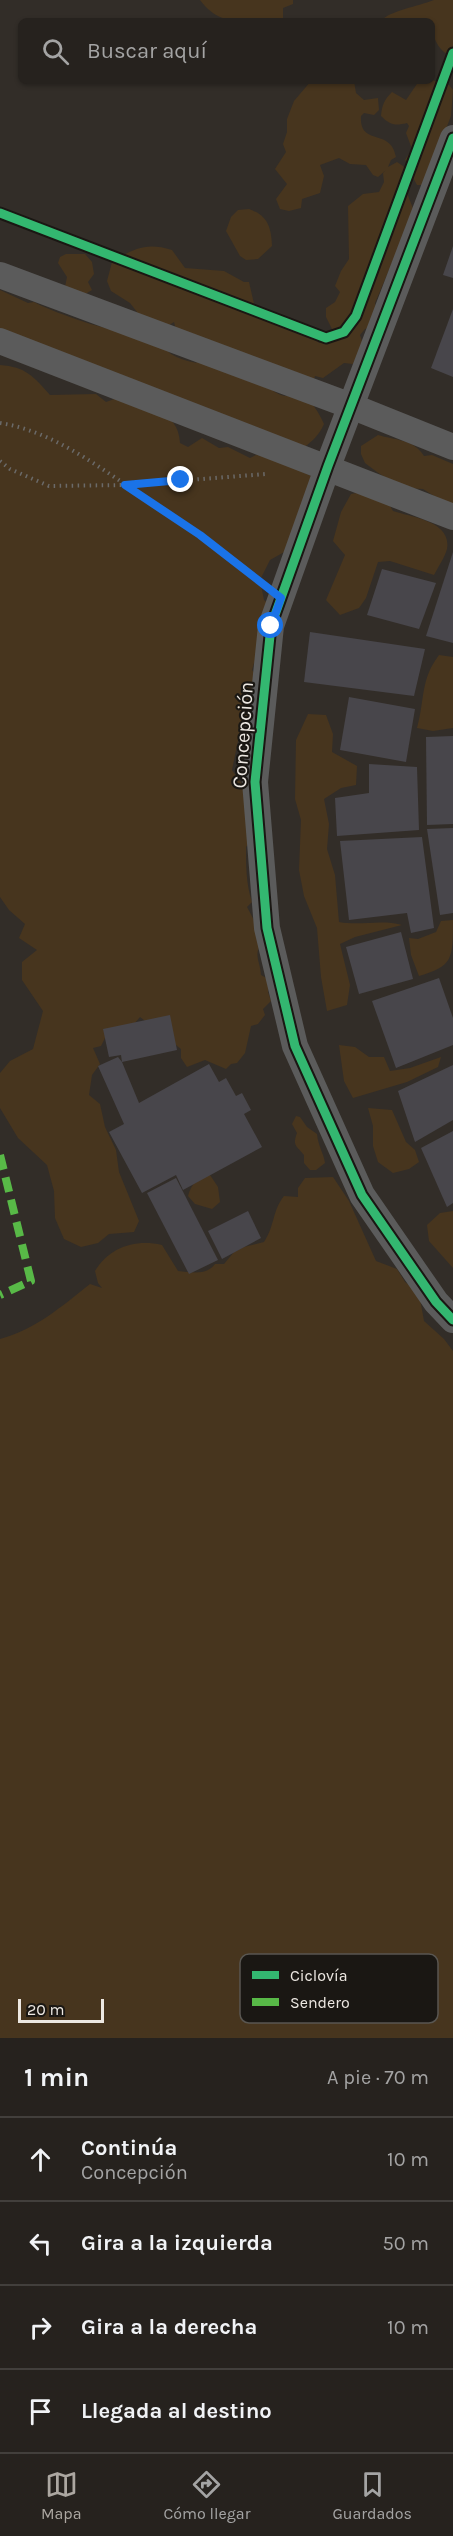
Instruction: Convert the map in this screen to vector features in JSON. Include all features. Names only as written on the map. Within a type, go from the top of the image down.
[{"type":"street","name":"Concepción","points":[[453,138],[328,466],[271,626],[255,782],[267,928],[295,1046],[362,1195],[436,1302],[453,1320]]},
{"type":"street","points":[[0,275],[351,406],[453,447]]},
{"type":"street","points":[[0,341],[328,466],[453,517]]},
{"type":"path","points":[[0,423],[17,426],[41,435],[81,455],[200,535],[281,598]]},
{"type":"path","points":[[0,461],[10,469],[49,486],[125,485],[269,473]]},
{"type":"shaded area","points":[[200,0],[293,0],[293,4],[283,8],[283,18],[224,18],[208,9]]},
{"type":"shaded area","points":[[434,0],[453,0],[453,57],[443,51],[436,42],[435,18],[384,18]]},
{"type":"shaded area","points":[[435,81],[449,85],[453,90],[451,116],[424,185],[417,185],[410,172],[411,165],[405,160],[412,149],[406,133],[409,126],[407,123],[390,123],[381,116],[385,100],[392,92],[406,100],[417,84],[435,84]]},
{"type":"shaded area","points":[[308,84],[354,84],[356,93],[364,100],[378,98],[379,110],[374,115],[364,113],[361,116],[362,125],[370,135],[388,142],[393,148],[396,157],[391,160],[388,167],[397,162],[403,166],[411,179],[407,193],[414,211],[375,303],[380,323],[365,329],[360,335],[363,344],[353,364],[344,363],[323,378],[315,376],[312,385],[269,387],[284,396],[303,397],[316,410],[324,424],[310,443],[303,448],[0,342],[0,290],[28,303],[34,302],[64,315],[105,328],[125,331],[141,325],[137,312],[130,303],[111,291],[107,281],[112,262],[134,250],[148,247],[172,250],[185,268],[224,271],[244,282],[249,282],[255,308],[269,313],[294,328],[309,332],[319,343],[329,339],[332,329],[326,317],[326,308],[335,302],[340,292],[335,286],[349,259],[348,206],[363,194],[379,192],[384,182],[383,173],[386,170],[378,177],[373,175],[366,165],[350,164],[339,158],[320,165],[324,176],[320,193],[302,199],[301,208],[289,211],[280,209],[276,199],[287,184],[275,169],[286,152],[283,144],[287,132],[287,119],[294,101]],"holes":[[[174,322],[180,345],[197,363],[171,354],[163,345],[158,332]]]},
{"type":"shaded area","points":[[249,209],[260,215],[267,223],[272,246],[258,259],[246,260],[240,256],[226,231],[231,217],[238,210]]},
{"type":"shaded area","points":[[66,254],[85,254],[92,262],[94,274],[88,282],[92,290],[77,299],[65,287],[67,277],[58,263],[60,257]]},
{"type":"shaded area","points":[[0,365],[23,370],[50,395],[96,394],[106,402],[120,397],[150,407],[167,416],[174,423],[180,443],[188,447],[202,438],[219,448],[228,447],[250,458],[256,455],[265,456],[321,480],[286,551],[270,560],[260,580],[264,600],[269,604],[263,655],[254,663],[252,670],[258,677],[251,713],[240,731],[232,770],[241,783],[248,788],[250,841],[246,847],[246,868],[252,902],[247,907],[258,928],[262,942],[258,958],[261,975],[270,980],[268,992],[271,1001],[263,1009],[265,1015],[258,1024],[251,1026],[245,1053],[237,1063],[231,1064],[226,1069],[205,1060],[187,1067],[181,1058],[181,1049],[140,1017],[124,1036],[105,1038],[101,1046],[93,1048],[100,1064],[92,1075],[89,1095],[100,1104],[105,1127],[116,1150],[119,1172],[139,1221],[134,1232],[109,1234],[98,1243],[81,1247],[64,1239],[55,1218],[54,1191],[47,1165],[18,1138],[0,1108],[0,1073],[10,1061],[33,1049],[43,1011],[22,980],[22,962],[37,950],[19,938],[25,924],[9,910],[0,897]]},
{"type":"shaded area","points":[[378,435],[409,443],[420,450],[424,456],[432,455],[453,464],[453,508],[423,489],[401,488],[365,463],[361,454],[361,446]]},
{"type":"shaded area","points":[[373,490],[386,499],[393,511],[437,526],[447,540],[447,549],[434,575],[390,561],[378,562],[366,598],[359,608],[340,615],[326,600],[345,555],[333,541],[341,512],[351,494]]},
{"type":"shaded area","points":[[439,655],[453,657],[453,728],[433,731],[417,728],[426,682]]},
{"type":"shaded area","points":[[308,714],[326,715],[333,734],[332,752],[357,766],[356,785],[341,788],[324,799],[329,824],[327,849],[335,875],[339,922],[402,925],[355,937],[340,944],[350,985],[347,1005],[327,1011],[321,977],[317,928],[304,896],[299,870],[301,820],[295,799],[296,740]]},
{"type":"shaded area","points":[[453,920],[449,959],[439,969],[419,976],[411,955],[409,938],[418,939],[436,932],[441,921]]},
{"type":"shaded area","points":[[339,1045],[355,1047],[369,1057],[384,1057],[390,1071],[410,1068],[441,1057],[438,1067],[407,1082],[353,1098],[344,1081]]},
{"type":"shaded area","points":[[368,1108],[392,1110],[406,1142],[415,1150],[419,1162],[409,1169],[393,1173],[378,1162],[373,1146],[373,1126]]},
{"type":"shaded area","points":[[296,1116],[300,1117],[307,1127],[317,1134],[325,1163],[316,1170],[310,1170],[304,1163],[304,1155],[295,1143],[297,1133],[292,1124]]},
{"type":"shaded area","points":[[210,1175],[218,1187],[220,1202],[212,1209],[195,1204],[188,1196],[196,1182]]},
{"type":"shaded area","points":[[333,1177],[349,1201],[376,1261],[397,1269],[405,1282],[419,1293],[424,1321],[444,1339],[453,1351],[453,2038],[0,2038],[0,1339],[37,1323],[90,1284],[102,1288],[95,1271],[108,1256],[124,1247],[142,1243],[162,1245],[178,1271],[203,1272],[215,1264],[224,1264],[234,1252],[264,1242],[280,1202],[284,1196],[298,1197],[298,1188],[305,1178]]},
{"type":"shaded area","points":[[453,1211],[453,1268],[429,1241],[427,1225],[440,1213]]},
{"type":"building","points":[[453,246],[453,278],[443,275]]},
{"type":"building","points":[[453,309],[453,377],[431,368]]},
{"type":"building","points":[[453,552],[453,643],[426,636]]},
{"type":"building","points":[[382,569],[436,583],[419,629],[367,615]]},
{"type":"building","points":[[310,632],[425,649],[414,696],[304,682]]},
{"type":"building","points":[[349,697],[415,709],[406,762],[340,750]]},
{"type":"building","points":[[453,736],[453,824],[427,825],[426,737]]},
{"type":"building","points":[[369,764],[417,767],[419,830],[337,836],[335,798],[369,793]]},
{"type":"building","points":[[453,828],[453,913],[440,915],[427,829]]},
{"type":"building","points":[[422,837],[434,928],[411,933],[407,913],[349,920],[340,841]]},
{"type":"building","points":[[401,932],[413,979],[359,994],[346,947]]},
{"type":"building","points":[[439,978],[453,1018],[453,1045],[396,1068],[372,1001]]},
{"type":"building","points":[[170,1015],[177,1050],[122,1062],[121,1055],[109,1057],[103,1029]]},
{"type":"building","points":[[118,1057],[139,1103],[209,1064],[219,1082],[226,1078],[236,1096],[242,1093],[251,1110],[244,1114],[262,1147],[183,1190],[176,1175],[142,1193],[109,1132],[124,1124],[98,1066]]},
{"type":"building","points":[[453,1065],[453,1120],[415,1142],[398,1091]]},
{"type":"building","points":[[453,1131],[453,1203],[447,1207],[421,1148]]},
{"type":"building","points":[[176,1178],[218,1260],[189,1274],[147,1193]]},
{"type":"building","points":[[248,1211],[261,1238],[222,1259],[208,1231]]},
{"type":"marked path","points":[[0,1155],[31,1281],[0,1295]]},
{"type":"cycle path","points":[[0,213],[326,338],[344,332],[356,316],[453,53]]},
{"type":"cycle path","points":[[453,138],[328,466],[271,626],[255,782],[267,928],[295,1046],[362,1195],[436,1302],[453,1320]]},
{"type":"route","points":[[181,480],[125,485],[232,558],[281,598],[271,626]]}]
